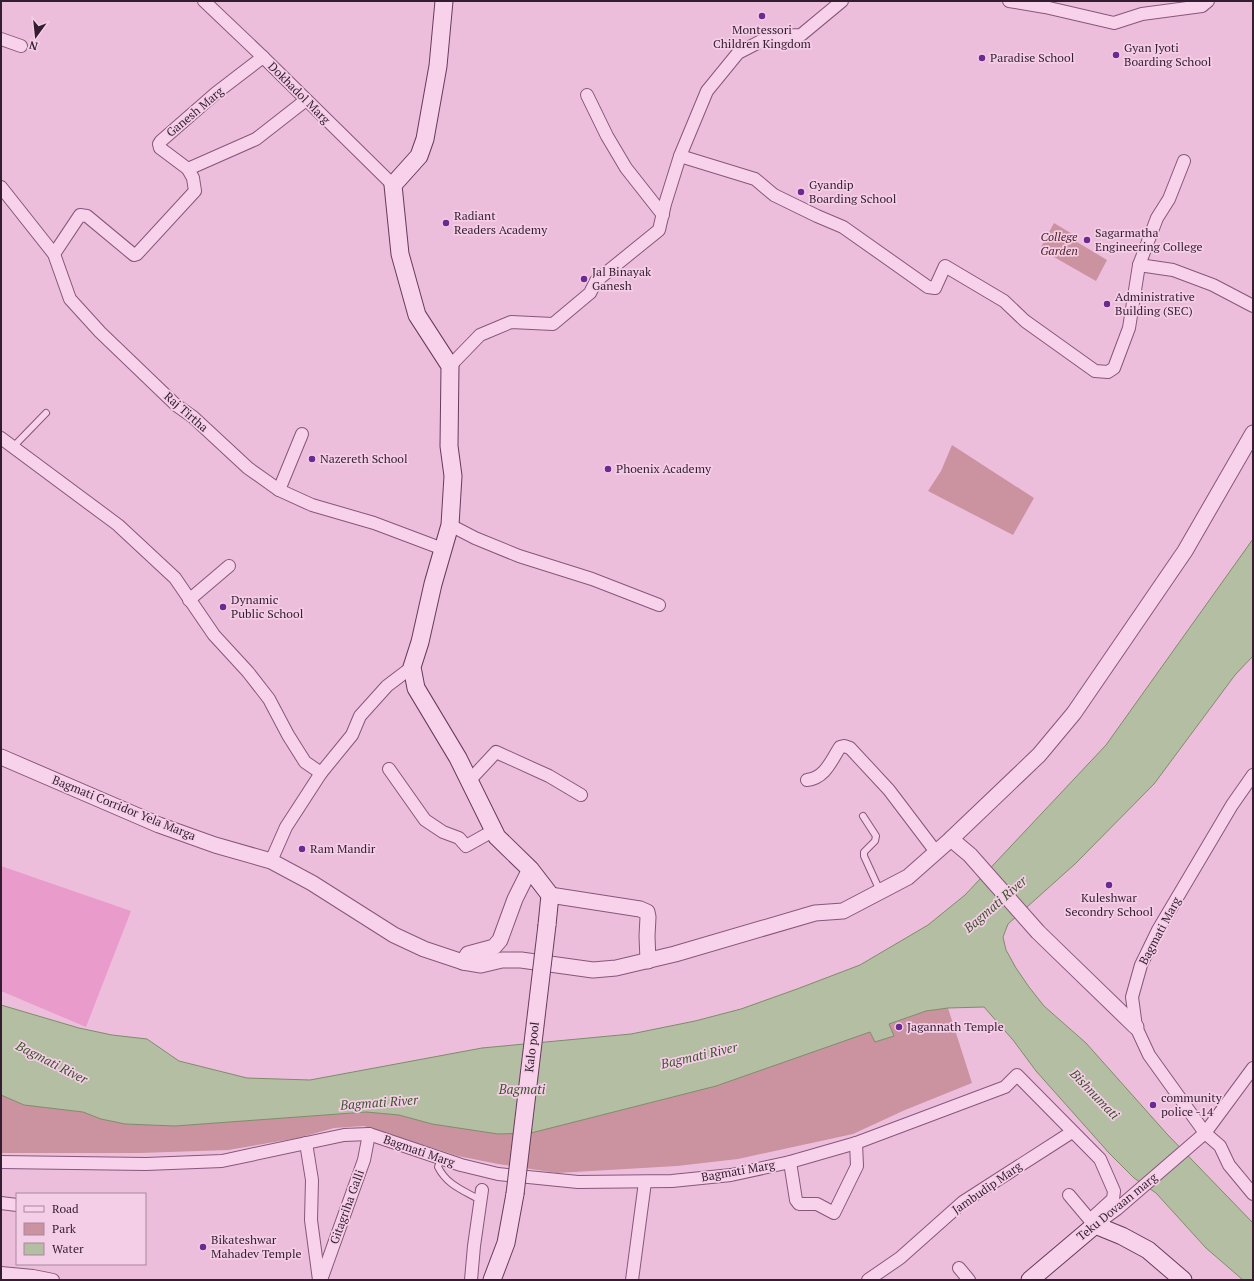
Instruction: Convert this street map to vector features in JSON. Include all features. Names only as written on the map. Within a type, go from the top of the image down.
[{"type":"main road","points":[[444,1],[438,66],[425,139],[418,156],[393,186],[400,254],[417,314],[450,366],[449,446],[453,476],[450,525],[433,584],[420,642],[412,667],[416,688],[470,780],[497,837],[530,869],[550,895]]},
{"type":"main road","name":"Kalo pool","points":[[492,1280],[506,1243],[512,1216],[550,895]]},
{"type":"main road","points":[[1092,1222],[1148,1250],[1183,1280]]},
{"type":"main road","name":"Teku Dovaan marg","points":[[1030,1280],[1092,1222]]},
{"type":"street","name":"Dokhadol Marg","points":[[204,1],[263,57],[393,186]]},
{"type":"street","points":[[450,366],[480,335],[511,322],[553,324],[590,293],[596,281],[659,230],[665,204],[680,156],[706,91],[738,53],[771,36],[801,35],[842,1]]},
{"type":"street","points":[[1009,1],[1045,6],[1114,23],[1142,14],[1202,6],[1208,1]]},
{"type":"street","points":[[1,39],[21,46]]},
{"type":"street","name":"Ganesh Marg","points":[[188,169],[160,148],[159,144],[161,141],[216,93],[263,57]]},
{"type":"street","points":[[587,95],[607,136],[626,168],[663,215]]},
{"type":"street","points":[[54,254],[80,215],[83,215],[87,216],[134,255],[137,254],[195,191],[193,178],[188,169],[256,139],[306,100]]},
{"type":"street","points":[[680,156],[755,179],[774,195],[843,227],[928,287],[935,288],[944,266],[1004,301],[1025,320],[1095,372],[1108,372],[1114,368],[1129,328],[1139,265],[1157,218],[1169,199],[1184,160]]},
{"type":"street","name":"Raj Tirtha","points":[[1,187],[54,254],[70,299],[100,332],[176,405],[193,417],[248,468],[279,490],[312,505],[374,523],[443,549]]},
{"type":"street","points":[[1139,265],[1173,270],[1214,285],[1253,306]]},
{"type":"street","name":"Bagmati Corridor Yela Marga","points":[[1,757],[159,825],[215,845],[271,861],[312,883],[394,935],[424,949],[463,962],[481,965],[502,960],[521,960],[594,970],[616,968],[675,954],[815,913],[843,911],[908,877],[952,839],[1039,755],[1074,714],[1184,551],[1253,433]]},
{"type":"street","points":[[279,490],[302,434]]},
{"type":"street","points":[[1,438],[118,525],[175,578],[214,635],[248,672],[269,699],[288,735],[305,762],[321,773]]},
{"type":"street","points":[[450,525],[475,538],[519,556],[592,579],[659,604]]},
{"type":"street","points":[[190,600],[230,566]]},
{"type":"street","points":[[271,861],[286,827],[321,773],[352,735],[360,716],[387,686],[412,667]]},
{"type":"street","points":[[807,780],[814,779],[823,773],[840,747],[844,746],[850,748],[889,790],[936,852]]},
{"type":"street","points":[[470,780],[496,752],[549,776],[581,795]]},
{"type":"street","points":[[389,769],[425,820],[444,832],[459,838],[466,846],[491,832],[488,819]]},
{"type":"street","name":"Bagmati Marg","points":[[1253,775],[1232,805],[1158,930],[1141,965],[1132,997],[1136,1027],[1149,1056],[1205,1133],[1220,1146],[1229,1164],[1253,1194]]},
{"type":"street","points":[[952,839],[970,855],[1038,932],[1136,1027]]},
{"type":"street","points":[[463,962],[468,954],[494,947],[500,940],[514,899],[530,869]]},
{"type":"street","points":[[550,895],[640,909],[647,912],[648,961]]},
{"type":"street","points":[[1205,1133],[1253,1068]]},
{"type":"street","name":"Bagmati Marg","points":[[369,1134],[461,1165],[498,1174],[578,1182],[672,1182],[731,1174],[790,1162],[856,1143],[1005,1087],[1016,1075],[1072,1132]]},
{"type":"street","points":[[1069,1195],[1092,1222],[1113,1198],[1114,1191],[1100,1159],[1072,1132]]},
{"type":"street","name":"Jambudip Marg","points":[[868,1280],[900,1258],[963,1202],[1072,1132]]},
{"type":"street","name":"Teku Dovaan marg","points":[[1092,1222],[1117,1209],[1205,1133]]},
{"type":"street","points":[[1,1162],[146,1164],[222,1161],[344,1135],[369,1134]]},
{"type":"street","name":"Gitagriha Galli","points":[[320,1280],[364,1160],[369,1134]]},
{"type":"street","name":"Gitagriha Galli","points":[[306,1143],[312,1180],[312,1220],[320,1280]]},
{"type":"street","points":[[790,1162],[796,1200],[799,1204],[817,1204],[834,1213],[857,1166],[856,1143]]},
{"type":"street","points":[[632,1280],[645,1182]]},
{"type":"street","points":[[471,1280],[481,1195]]},
{"type":"street","points":[[1,1204],[16,1206]]},
{"type":"street","points":[[960,1268],[969,1280]]},
{"type":"street","points":[[1,1273],[32,1273],[53,1280]]},
{"type":"lane","points":[[14,447],[46,413]]},
{"type":"lane","points":[[863,816],[876,836],[875,841],[864,852],[864,856],[880,892]]},
{"type":"lane","points":[[441,1158],[438,1167],[442,1177],[454,1186],[481,1195]]},
{"type":"green space","name":"College Garden","points":[[1054,223],[1074,235],[1072,239],[1107,260],[1096,281],[1040,249]]},
{"type":"green space","points":[[952,445],[1034,498],[1013,535],[928,491],[941,471]]},
{"type":"green space","points":[[948,1008],[972,1083],[905,1110],[853,1134],[738,1159],[677,1166],[557,1173],[458,1156],[364,1126],[334,1128],[298,1138],[228,1150],[140,1153],[1,1153],[1,1095],[24,1105],[83,1112],[101,1119],[125,1124],[175,1126],[366,1112],[399,1115],[432,1124],[498,1134],[531,1133],[716,1086],[870,1032],[875,1042],[894,1036],[889,1024],[926,1011]]},
{"type":"sand","points":[[1,866],[131,911],[86,1027],[1,991]]},
{"type":"water","name":"Bagmati","points":[[1253,539],[1253,656],[1235,675],[1154,784],[1075,864],[1008,924],[1003,937],[1006,950],[1016,968],[1044,1006],[1086,1043],[1167,1134],[1253,1223],[1253,1280],[1243,1280],[1206,1248],[1156,1193],[1134,1178],[1109,1153],[1036,1071],[1013,1040],[984,1007],[948,1008],[926,1011],[889,1024],[894,1036],[875,1042],[870,1032],[716,1086],[531,1133],[498,1134],[432,1124],[399,1115],[366,1112],[175,1126],[125,1124],[101,1119],[83,1112],[24,1105],[1,1095],[1,1005],[79,1028],[112,1035],[147,1039],[179,1061],[247,1078],[310,1080],[482,1048],[631,1034],[695,1021],[741,1009],[860,965],[928,925],[965,895],[1106,745]]},
{"type":"place","name":"Montessori Children Kingdom","points":[[762,16]]},
{"type":"place","name":"Gyan Jyoti Boarding School","points":[[1116,55]]},
{"type":"place","name":"Paradise School","points":[[982,58]]},
{"type":"place","name":"Gyandip Boarding School","points":[[801,192]]},
{"type":"place","name":"Radiant Readers Academy","points":[[446,223]]},
{"type":"place","name":"Sagarmatha Engineering College","points":[[1087,240]]},
{"type":"place","name":"Jal Binayak Ganesh","points":[[584,279]]},
{"type":"place","name":"Administrative Building (SEC)","points":[[1107,304]]},
{"type":"place","name":"Nazereth School","points":[[312,459]]},
{"type":"place","name":"Phoenix Academy","points":[[608,469]]},
{"type":"place","name":"Dynamic Public School","points":[[223,607]]},
{"type":"place","name":"Ram Mandir","points":[[302,849]]},
{"type":"place","name":"Kuleshwar Secondry School","points":[[1109,885]]},
{"type":"place","name":"Jagannath Temple","points":[[899,1027]]},
{"type":"place","name":"community police -14","points":[[1153,1105]]},
{"type":"place","name":"Bikateshwar Mahadev Temple","points":[[203,1247]]},
{"type":"water label","name":"Bagmati River","points":[[995,904]]},
{"type":"water label","name":"Bagmati River","points":[[699,1055]]},
{"type":"water label","name":"Bagmati River","points":[[52,1062]]},
{"type":"water label","name":"Bishnumati","points":[[1095,1094]]},
{"type":"water label","name":"Bagmati River","points":[[379,1102]]}]
